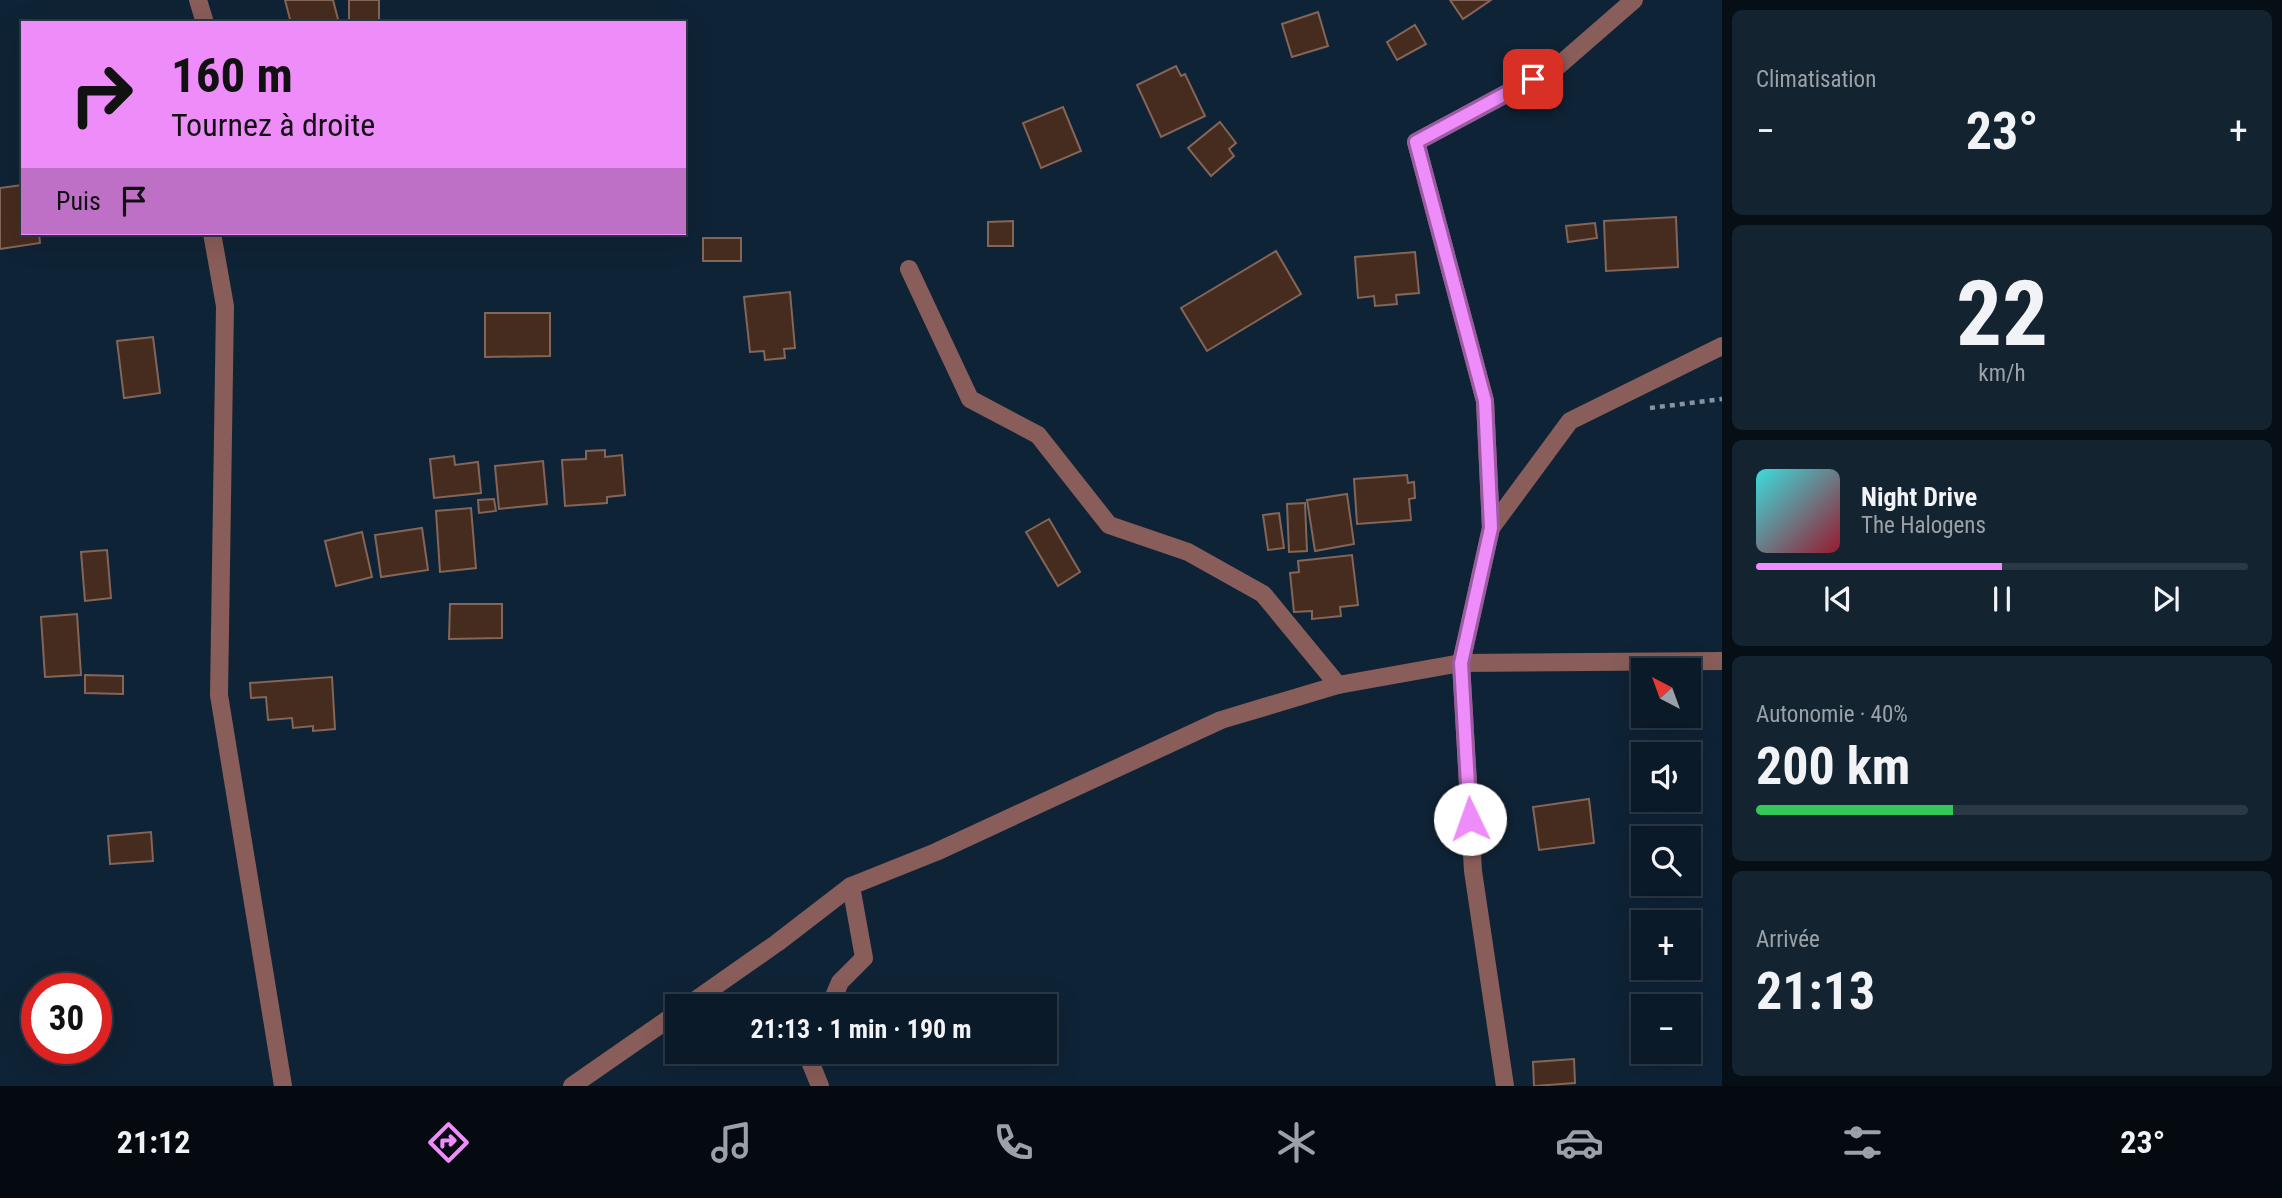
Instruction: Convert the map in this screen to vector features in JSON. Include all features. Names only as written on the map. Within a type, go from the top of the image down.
[{"type":"street","points":[[198,0],[204,21]]},
{"type":"street","points":[[1505,1086],[1474,871],[1461,663],[1491,528],[1485,401],[1416,142],[1557,67],[1633,0]]},
{"type":"street","points":[[212,235],[225,306],[219,695],[283,1086]]},
{"type":"street","points":[[909,269],[970,398],[1038,435],[1109,525],[1188,552],[1263,594],[1338,685]]},
{"type":"street","points":[[1491,528],[1570,421],[1722,346]]},
{"type":"street","points":[[704,994],[851,886],[936,852],[1221,720],[1338,685],[1461,663],[1722,661]]},
{"type":"street","points":[[835,994],[840,982],[864,958],[851,886]]},
{"type":"street","points":[[572,1086],[665,1021]]},
{"type":"street","points":[[811,1064],[820,1086]]},
{"type":"building","points":[[285,0],[333,0],[338,21],[290,21]]},
{"type":"building","points":[[349,0],[379,0],[379,21],[349,21]]},
{"type":"building","points":[[1450,0],[1491,0],[1463,19]]},
{"type":"building","points":[[1318,12],[1328,46],[1292,57],[1282,24]]},
{"type":"building","points":[[1415,25],[1426,44],[1397,60],[1387,42]]},
{"type":"building","points":[[1176,66],[1181,76],[1185,74],[1205,116],[1161,137],[1137,85]]},
{"type":"building","points":[[1063,107],[1081,151],[1041,168],[1023,123]]},
{"type":"building","points":[[1220,122],[1236,143],[1229,149],[1234,156],[1211,176],[1188,148]]},
{"type":"building","points":[[21,185],[21,235],[39,235],[40,243],[0,249],[0,188]]},
{"type":"building","points":[[1676,217],[1678,267],[1606,271],[1604,221]]},
{"type":"building","points":[[1013,221],[1013,246],[988,246],[988,222]]},
{"type":"building","points":[[1595,223],[1597,238],[1568,242],[1566,226]]},
{"type":"building","points":[[703,238],[741,238],[741,261],[703,261]]},
{"type":"building","points":[[1276,251],[1301,294],[1207,351],[1181,308]]},
{"type":"building","points":[[1415,252],[1419,293],[1396,295],[1397,304],[1375,306],[1374,296],[1358,298],[1355,257]]},
{"type":"building","points":[[790,292],[795,348],[784,349],[785,358],[765,360],[764,351],[750,352],[744,297]]},
{"type":"building","points":[[485,313],[550,313],[550,356],[485,357]]},
{"type":"building","points":[[153,337],[160,393],[124,398],[117,341]]},
{"type":"building","points":[[605,450],[605,457],[622,455],[625,495],[607,497],[607,503],[565,506],[562,460],[586,459],[586,451]]},
{"type":"building","points":[[454,456],[455,465],[478,462],[481,493],[434,498],[430,459]]},
{"type":"building","points":[[543,461],[547,504],[499,509],[495,466]]},
{"type":"building","points":[[1407,475],[1408,483],[1414,482],[1415,498],[1409,499],[1411,520],[1357,524],[1354,479]]},
{"type":"building","points":[[1347,494],[1354,544],[1315,551],[1307,500]]},
{"type":"building","points":[[494,499],[496,511],[479,513],[478,500]]},
{"type":"building","points":[[1305,503],[1307,551],[1289,552],[1287,504]]},
{"type":"building","points":[[471,508],[476,568],[440,572],[436,511]]},
{"type":"building","points":[[1279,513],[1284,548],[1268,550],[1263,515]]},
{"type":"building","points":[[1049,519],[1080,572],[1058,586],[1026,532]]},
{"type":"building","points":[[422,528],[428,570],[381,577],[375,535]]},
{"type":"building","points":[[362,532],[372,577],[336,586],[325,541]]},
{"type":"building","points":[[107,550],[111,598],[85,601],[81,552]]},
{"type":"building","points":[[1352,555],[1358,605],[1340,607],[1341,616],[1312,619],[1312,611],[1294,612],[1290,573],[1299,572],[1298,561]]},
{"type":"building","points":[[450,604],[502,604],[502,638],[449,639]]},
{"type":"building","points":[[77,614],[81,675],[45,677],[41,617]]},
{"type":"building","points":[[85,675],[123,676],[123,694],[85,693]]},
{"type":"building","points":[[332,677],[335,729],[313,731],[313,726],[293,728],[292,718],[268,720],[266,697],[251,698],[250,683]]},
{"type":"building","points":[[1589,799],[1594,843],[1539,850],[1533,807]]},
{"type":"building","points":[[151,832],[153,861],[110,864],[108,836]]},
{"type":"building","points":[[1574,1059],[1575,1083],[1534,1086],[1533,1062]]},
{"type":"route","points":[[1470,819],[1461,663],[1491,528],[1485,401],[1416,142],[1533,79]]}]
